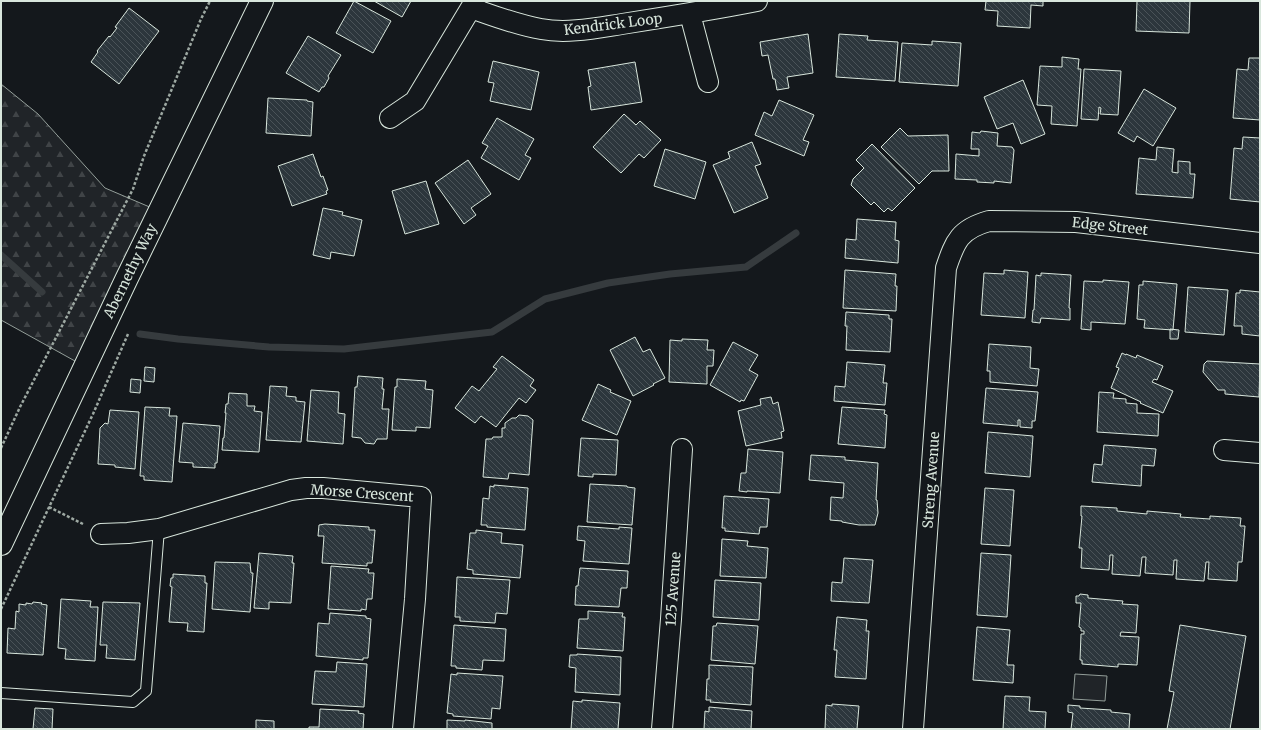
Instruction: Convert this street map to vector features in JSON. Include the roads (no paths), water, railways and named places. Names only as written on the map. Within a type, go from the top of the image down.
[{"type":"main road","name":"Abernethy Way","points":[[1,544],[149,231],[262,1]]},
{"type":"street","name":"Kendrick Loop","points":[[390,118],[415,101],[473,5],[513,22],[542,29],[563,30],[586,29],[690,14],[757,1]]},
{"type":"street","points":[[690,14],[708,82]]},
{"type":"street","name":"Edge Street","points":[[962,234],[976,225],[989,221],[1076,222],[1260,243]]},
{"type":"street","name":"Streng Avenue","points":[[913,729],[946,268],[953,247],[962,234]]},
{"type":"street","name":"125 Avenue","points":[[662,729],[682,449]]},
{"type":"street","points":[[1224,450],[1260,453]]},
{"type":"street","name":"Morse Crescent","points":[[101,534],[128,533],[159,529],[291,490],[306,488],[323,488],[421,497],[415,599],[403,729]]},
{"type":"lane","points":[[1,693],[133,702],[146,691],[159,529]]},
{"type":"waterway","points":[[140,334],[269,347],[344,349],[492,332],[545,299],[608,283],[670,274],[746,267],[796,233]]},
{"type":"waterway","points":[[1,255],[42,292]]}]
